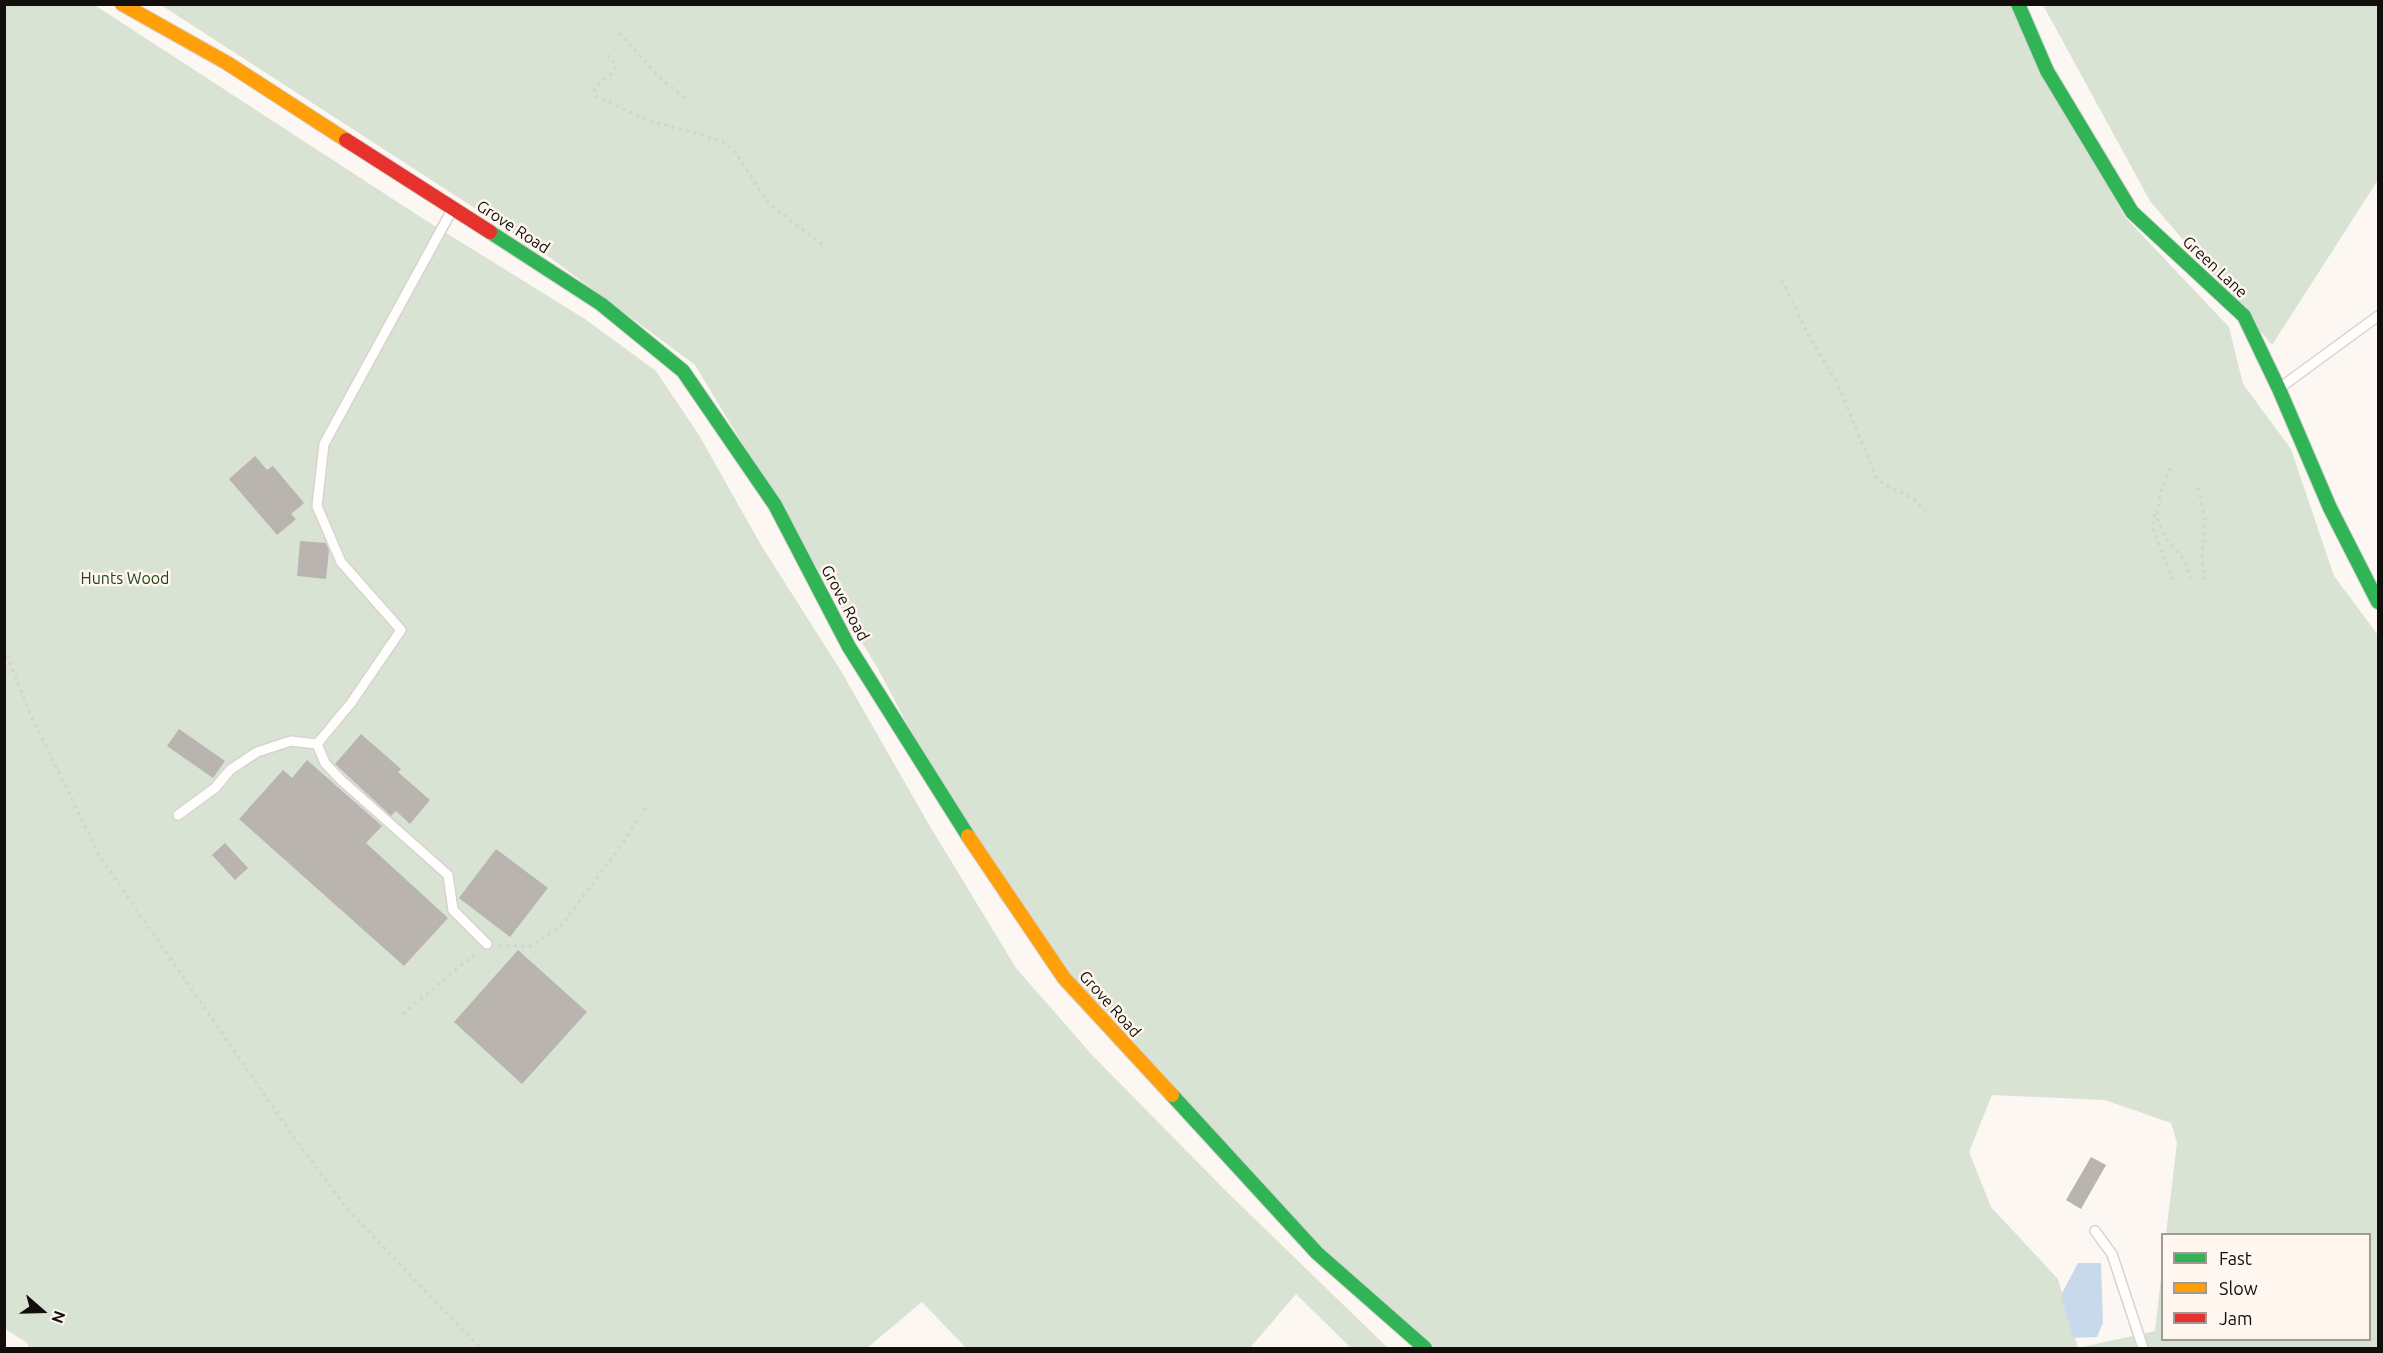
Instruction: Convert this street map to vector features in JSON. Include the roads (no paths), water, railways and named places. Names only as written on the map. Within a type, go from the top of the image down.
[{"type":"street","name":"Grove Road","points":[[122,4],[227,63],[601,304],[682,370],[775,505],[849,647],[995,879],[1065,978],[1317,1253],[1425,1348]]},
{"type":"street","name":"Green Lane","points":[[2018,4],[2048,71],[2132,212],[2244,316],[2279,389],[2330,508],[2379,602]]},
{"type":"lane","points":[[317,744],[351,703],[401,630],[341,562],[317,506],[324,444],[453,208]]},
{"type":"lane","points":[[2279,389],[2379,316]]},
{"type":"lane","points":[[178,815],[215,788],[230,770],[257,752],[291,741],[317,744]]},
{"type":"lane","points":[[317,744],[325,763],[341,780],[448,875],[453,910],[487,944]]},
{"type":"lane","points":[[2095,1231],[2112,1254],[2143,1348]]},
{"type":"water","points":[[2078,1263],[2101,1263],[2103,1323],[2097,1337],[2073,1338],[2061,1295]]},
{"type":"park label","name":"Hunts Wood","points":[[125,579]]}]
